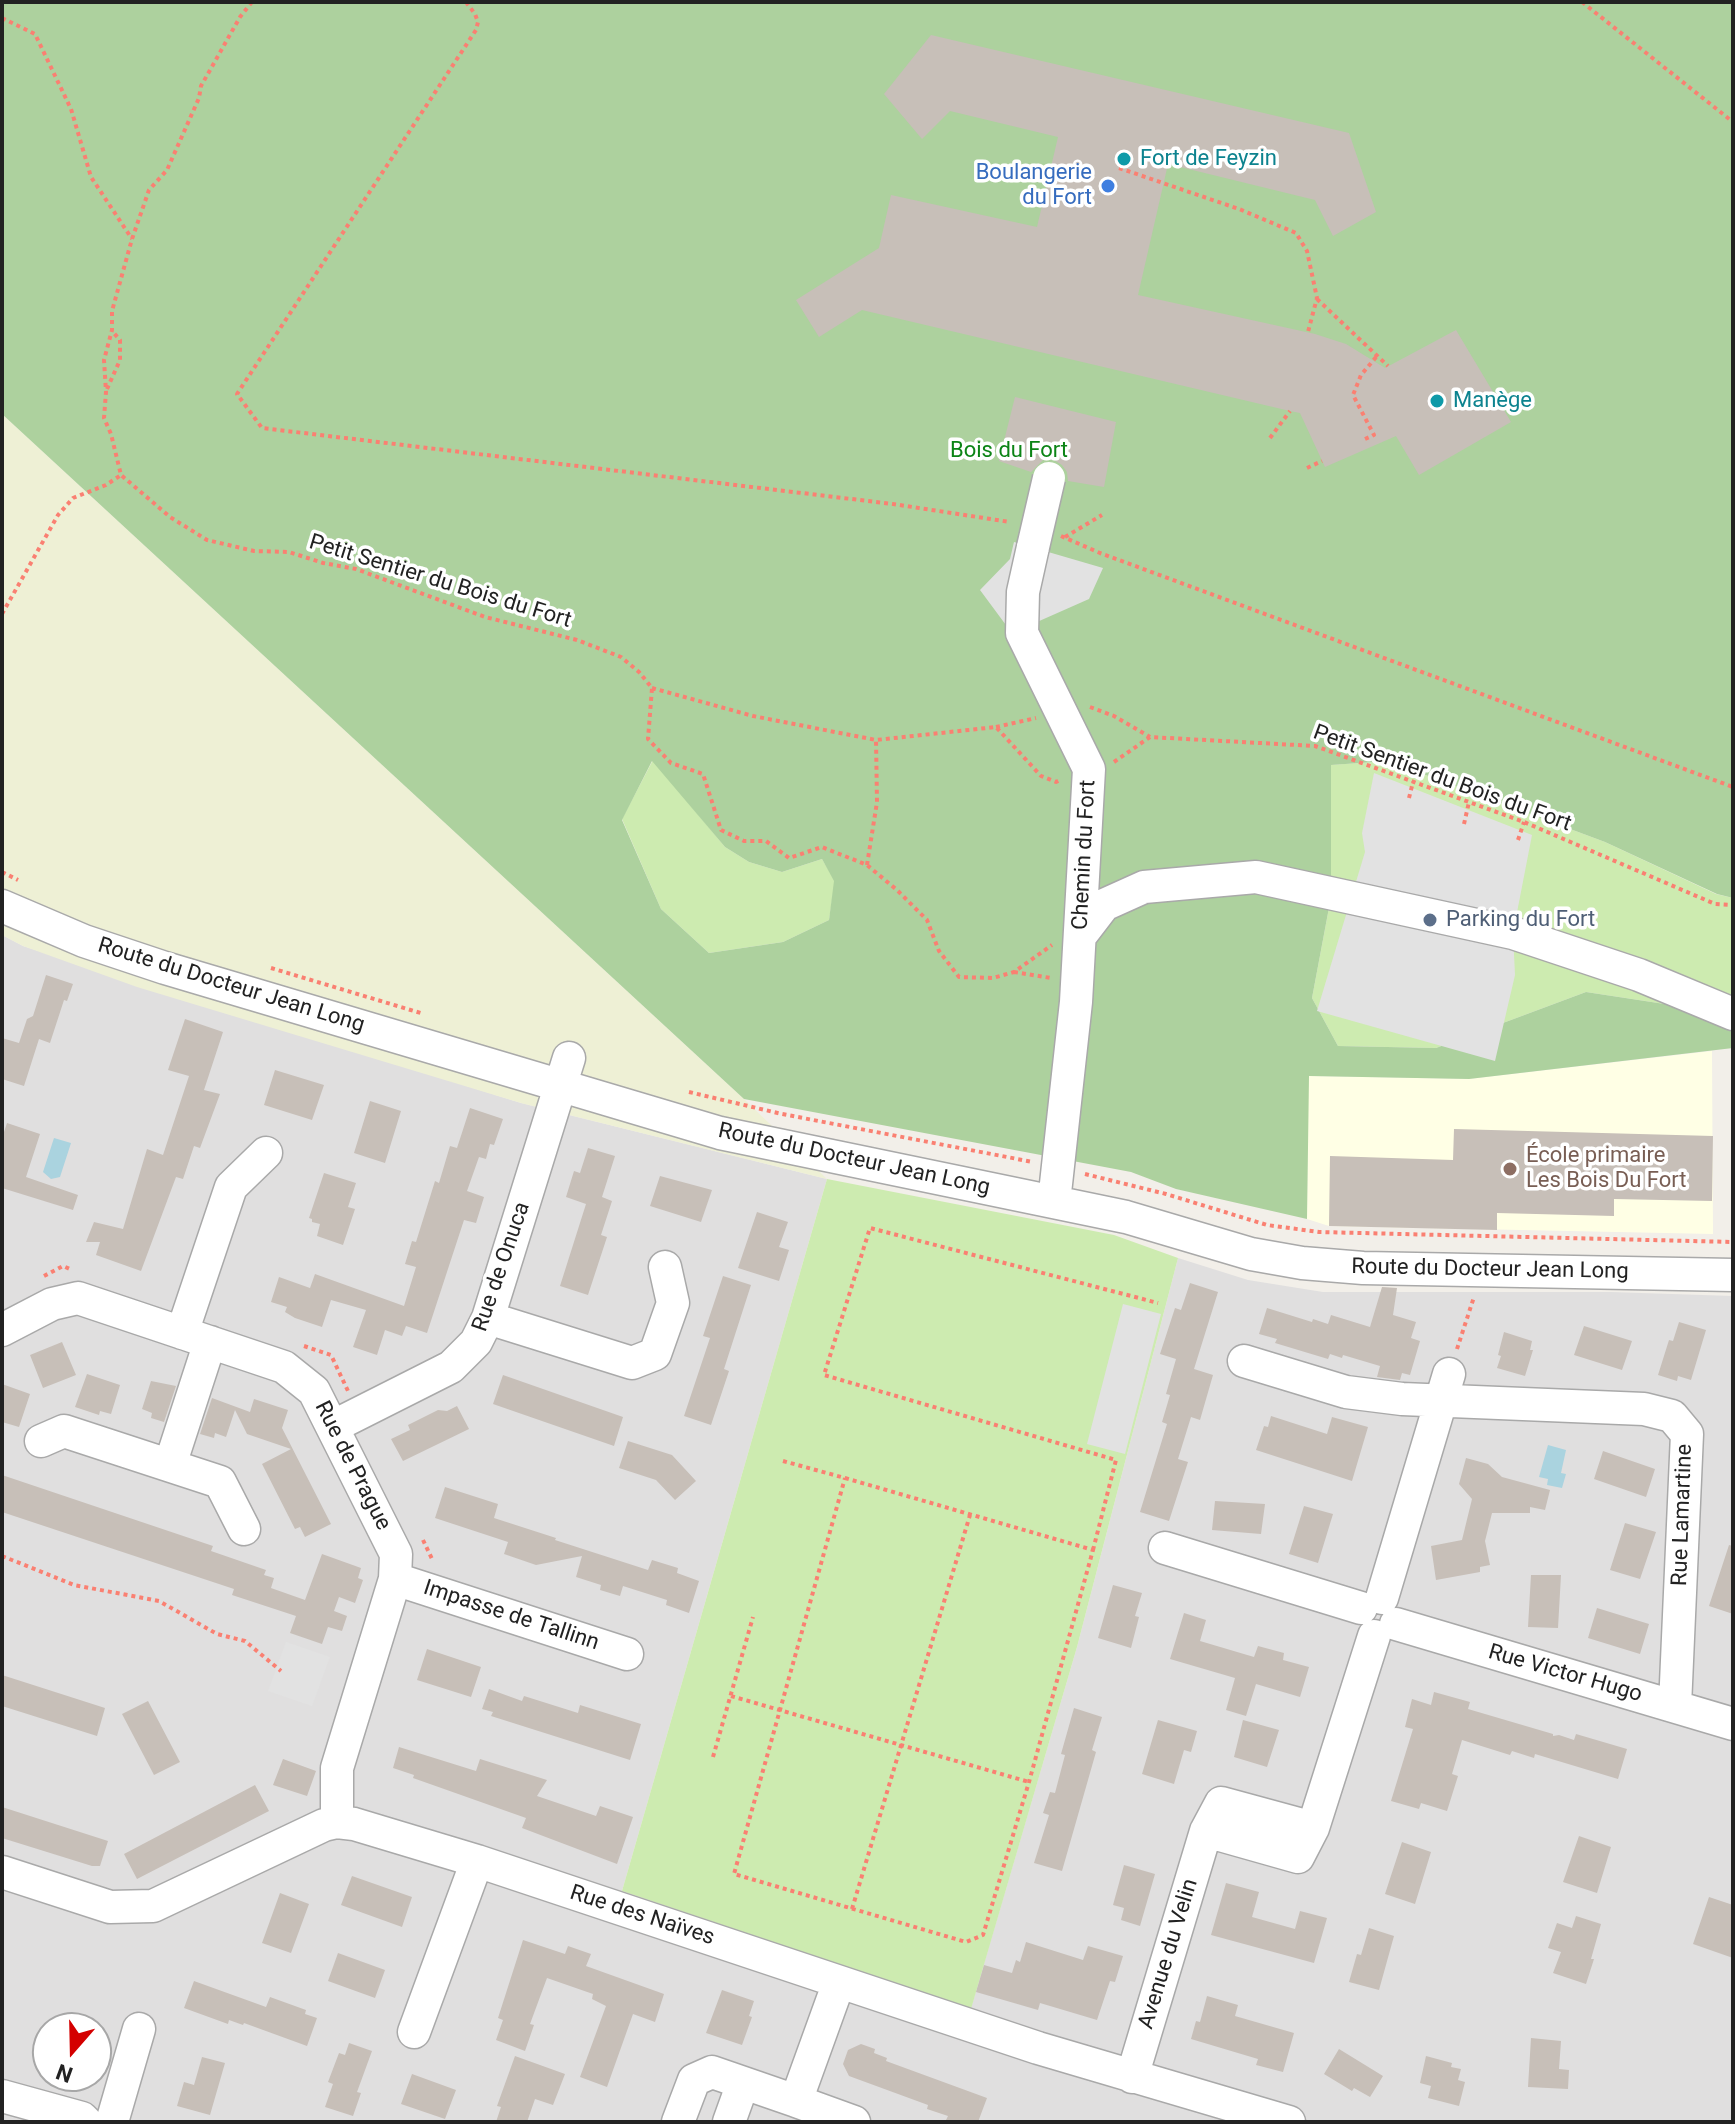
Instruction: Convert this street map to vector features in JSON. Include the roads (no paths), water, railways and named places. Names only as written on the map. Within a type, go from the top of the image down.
[{"type":"street","name":"Chemin du Fort","points":[[1049,478],[1042,540],[1023,592],[1022,633],[1089,769],[1081,935],[1054,1202]]},
{"type":"street","points":[[1081,935],[1104,905],[1144,887],[1256,877],[1513,933],[1639,975],[1733,1014]]},
{"type":"street","name":"Route du Docteur Jean Long","points":[[2,906],[130,957],[565,1072],[720,1133],[1126,1217],[1278,1260],[1363,1268],[1733,1275]]},
{"type":"street","name":"Rue de Onuca","points":[[334,1426],[451,1367],[476,1342],[488,1318],[565,1072]]},
{"type":"street","points":[[170,1465],[231,1187],[266,1153]]},
{"type":"street","points":[[488,1318],[632,1363],[655,1354],[673,1303],[665,1267]]},
{"type":"street","name":"Rue de Prague","points":[[2,1330],[52,1304],[78,1298],[284,1367],[314,1391],[396,1554],[395,1579],[337,1768],[337,1822]]},
{"type":"street","name":"Rue Lamartine","points":[[1244,1361],[1346,1392],[1402,1399],[1446,1387],[1644,1409],[1672,1416],[1687,1434],[1675,1706]]},
{"type":"street","name":"Avenue du Velin","points":[[1132,2077],[1206,1831],[1298,1857],[1313,1828],[1446,1387]]},
{"type":"street","points":[[41,1441],[64,1431],[220,1482],[244,1529]]},
{"type":"street","name":"Rue Victor Hugo","points":[[1165,1548],[1733,1724]]},
{"type":"street","name":"Impasse de Tallinn","points":[[395,1579],[627,1654]]},
{"type":"street","points":[[2,1872],[110,1907],[153,1906],[324,1825],[337,1822]]},
{"type":"street","name":"Rue des Naïves","points":[[337,1822],[354,1824],[477,1861],[1132,2077],[1221,2112],[1289,2122]]},
{"type":"street","points":[[414,2032],[477,1861]]},
{"type":"street","points":[[796,2101],[839,1982]]},
{"type":"street","points":[[112,2122],[139,2029]]},
{"type":"street","points":[[678,2122],[694,2080],[712,2072],[854,2122]]},
{"type":"street","points":[[729,2122],[743,2083]]},
{"type":"street","points":[[2,2096],[82,2118],[86,2122]]},
{"type":"water","points":[[54,1138],[71,1143],[60,1177],[51,1179],[43,1172]]},
{"type":"water","points":[[1548,1445],[1566,1450],[1561,1473],[1566,1474],[1562,1488],[1547,1485],[1548,1479],[1539,1477]]},
{"type":"place","name":"Fort de Feyzin","points":[[1124,159]]},
{"type":"place","name":"Boulangerie du Fort","points":[[1108,186]]},
{"type":"place","name":"Manège","points":[[1437,401]]},
{"type":"place","name":"Parking du Fort","points":[[1430,920]]},
{"type":"place","name":"École primaire Les Bois Du Fort","points":[[1510,1169]]},
{"type":"park label","name":"Bois du Fort","points":[[1009,451]]}]
